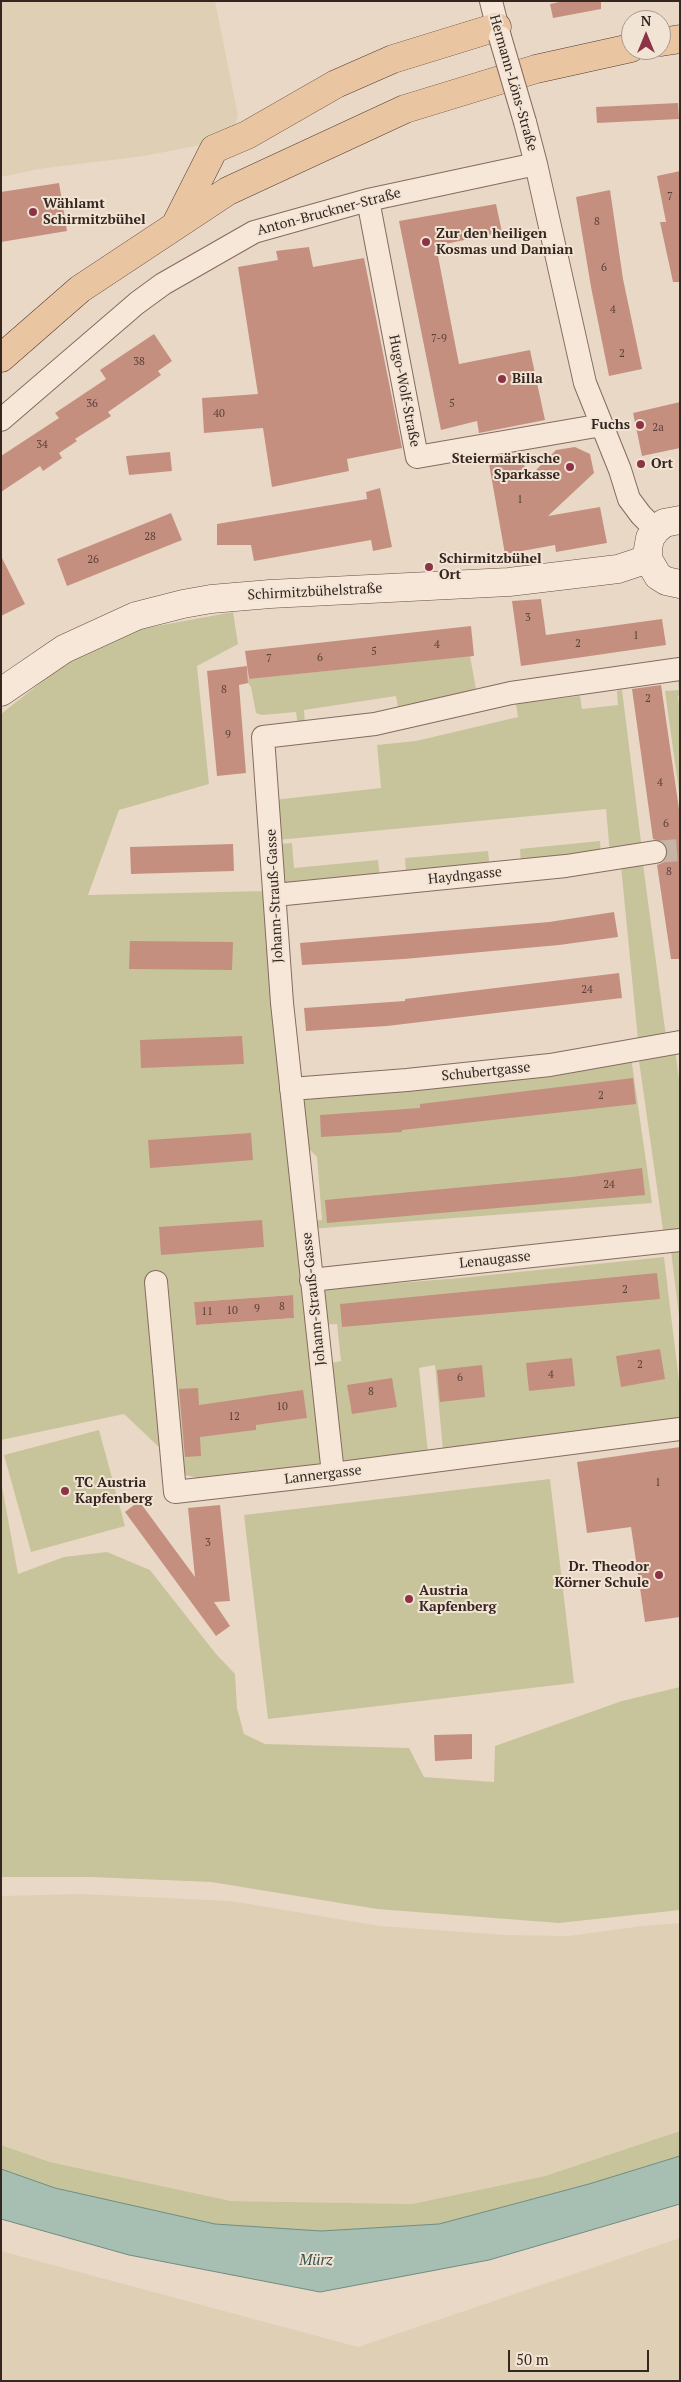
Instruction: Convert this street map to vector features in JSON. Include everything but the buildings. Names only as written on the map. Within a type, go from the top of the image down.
[{"type":"main road","points":[[174,227],[214,149],[246,135],[336,84],[393,58],[496,22]]},
{"type":"main road","points":[[1,358],[80,289],[228,191],[405,109],[536,68],[621,50]]},
{"type":"main road","points":[[668,525],[650,538],[648,559],[658,576],[666,581],[680,584]]},
{"type":"main road","name":"Schirmitzbühelstraße","points":[[1,692],[40,663],[71,645],[136,616],[183,604],[212,599],[270,594],[508,582],[618,569],[648,559]]},
{"type":"street","name":"Hermann-Löns-Straße","points":[[496,22],[536,164]]},
{"type":"street","name":"Anton-Bruckner-Straße","points":[[1,420],[137,303],[163,284],[254,232],[368,200],[536,164]]},
{"type":"street","points":[[536,164],[585,383],[629,499],[640,515],[668,525]]},
{"type":"street","name":"Hugo-Wolf-Straße","points":[[368,200],[417,457],[602,425]]},
{"type":"street","name":"Johann-Strauß-Gasse","points":[[333,1474],[282,1003],[264,736],[375,724],[511,693],[680,669]]},
{"type":"street","name":"Haydngasse","points":[[275,895],[566,866],[653,853]]},
{"type":"street","name":"Schubertgasse","points":[[291,1089],[407,1080],[550,1065],[680,1042]]},
{"type":"street","name":"Lenaugasse","points":[[311,1280],[680,1240]]},
{"type":"street","name":"Lannergasse","points":[[156,1282],[175,1492],[333,1474],[680,1429]]},
{"type":"shaded area","points":[[1,1],[215,1],[238,115],[231,139],[144,156],[39,169],[1,177]]},
{"type":"shaded area","points":[[233,612],[238,644],[197,666],[209,784],[119,810],[88,895],[268,891],[324,1463],[202,1479],[185,1475],[182,1469],[124,1414],[1,1440],[1,714],[63,665],[141,629]],"holes":[[[292,1295],[294,1318],[196,1325],[194,1302]],[[257,1397],[306,1418],[261,1424]],[[253,1398],[256,1430],[215,1435]]]},
{"type":"shaded area","points":[[470,656],[476,689],[471,694],[399,713],[396,696],[304,710],[305,724],[298,726],[296,712],[262,715],[256,713],[251,687],[248,683],[248,679]]},
{"type":"shaded area","points":[[678,678],[680,678],[680,695],[678,696],[680,712],[680,799],[665,691],[679,690]]},
{"type":"shaded area","points":[[622,690],[642,850],[610,854],[606,809],[277,840],[273,800],[381,788],[377,745],[416,741],[518,717],[516,704],[580,696],[582,709],[618,705],[617,691]]},
{"type":"shaded area","points":[[600,841],[601,854],[521,864],[520,849]]},
{"type":"shaded area","points":[[292,843],[294,868],[378,860],[380,877],[285,884],[276,844]]},
{"type":"shaded area","points":[[488,851],[490,868],[406,875],[405,858]]},
{"type":"shaded area","points":[[643,864],[666,1037],[638,1040],[621,866]]},
{"type":"shaded area","points":[[675,1049],[680,1086],[680,1235],[664,1237],[638,1054]]},
{"type":"shaded area","points":[[631,1057],[652,1203],[310,1229],[309,1221],[322,1220],[317,1157],[300,1140],[301,1096]]},
{"type":"shaded area","points":[[680,1250],[680,1324],[671,1251]]},
{"type":"shaded area","points":[[664,1257],[680,1390],[680,1419],[443,1450],[435,1365],[419,1368],[428,1453],[342,1463],[326,1364],[341,1361],[337,1324],[321,1325],[324,1289],[460,1278]]},
{"type":"shaded area","name":"TC Austria Kapfenberg","points":[[99,1430],[125,1526],[31,1552],[4,1455]]},
{"type":"shaded area","name":"Austria Kapfenberg","points":[[550,1479],[574,1683],[268,1719],[244,1515]]},
{"type":"shaded area","points":[[1,1481],[18,1574],[64,1557],[107,1552],[150,1570],[216,1654],[235,1674],[237,1708],[244,1734],[265,1744],[409,1748],[424,1777],[494,1782],[495,1746],[622,1701],[680,1687],[680,1910],[559,1923],[377,1909],[211,1882],[90,1877],[1,1877]]},
{"type":"shaded area","points":[[82,1894],[231,1901],[380,1926],[506,1935],[568,1936],[680,1923],[680,2131],[545,2176],[412,2204],[231,2201],[50,2162],[1,2145],[1,1896]]},
{"type":"shaded area","points":[[680,2131],[680,2156],[589,2184],[439,2224],[321,2231],[215,2224],[55,2188],[1,2169],[1,2145],[50,2162],[231,2201],[412,2204],[545,2176]]},
{"type":"shaded area","points":[[680,2238],[680,2381],[1,2381],[1,2251],[358,2347]]},
{"type":"water","name":"Mürz","points":[[680,2156],[680,2204],[489,2260],[320,2292],[129,2255],[1,2219],[1,2169],[55,2188],[215,2224],[321,2231],[439,2224],[589,2184]]},
{"type":"tunnel","points":[[655,852],[680,850]]},
{"type":"place","name":"Wählamt Schirmitzbühel","points":[[33,212]]},
{"type":"place","name":"Zur den heiligen Kosmas und Damian","points":[[426,242]]},
{"type":"place","name":"Billa","points":[[502,379]]},
{"type":"place","name":"Fuchs","points":[[640,425]]},
{"type":"place","name":"Ort","points":[[641,464]]},
{"type":"place","name":"Steiermärkische Sparkasse","points":[[570,467]]},
{"type":"place","name":"Schirmitzbühel Ort","points":[[429,567]]},
{"type":"place","name":"TC Austria Kapfenberg","points":[[65,1491]]},
{"type":"place","name":"Dr. Theodor Körner Schule","points":[[659,1575]]},
{"type":"place","name":"Austria Kapfenberg","points":[[409,1599]]}]
